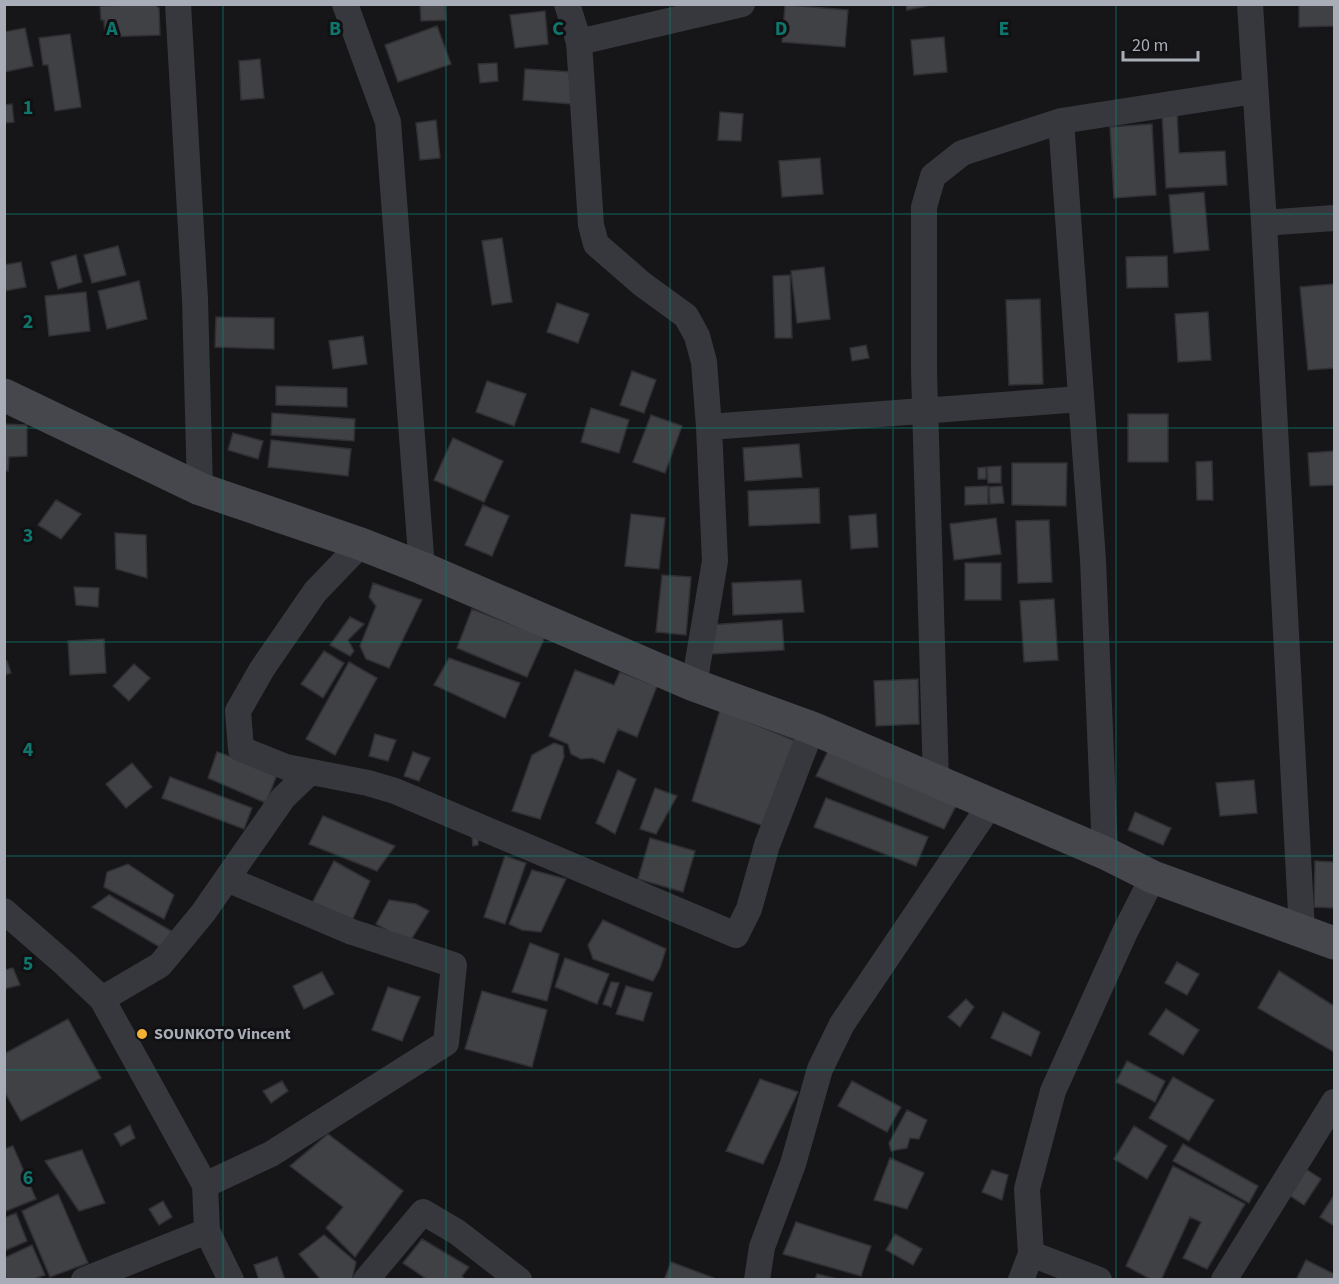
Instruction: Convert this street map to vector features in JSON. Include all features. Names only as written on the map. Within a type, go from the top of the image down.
[{"type":"street","points":[[178,4],[195,298],[200,489]]},
{"type":"street","points":[[345,4],[388,122],[422,568]]},
{"type":"street","points":[[567,4],[579,42],[591,225],[596,244],[642,284],[686,316],[697,336],[704,362],[710,427],[715,561],[694,685]]},
{"type":"street","points":[[579,42],[742,4]]},
{"type":"street","points":[[1250,4],[1302,931]]},
{"type":"street","points":[[936,781],[926,410],[924,207],[933,176],[962,153],[1061,121],[1255,91]]},
{"type":"street","points":[[1061,121],[1093,560],[1105,853]]},
{"type":"street","points":[[1264,223],[1335,218]]},
{"type":"street","points":[[4,395],[200,489],[361,543],[694,685],[812,728],[1105,853],[1153,877],[1335,942]]},
{"type":"street","points":[[710,427],[1081,399]]},
{"type":"street","points":[[361,543],[315,592],[262,669],[238,711],[242,748],[286,767],[368,783],[395,791],[736,935],[749,909],[767,845],[812,728]]},
{"type":"street","points":[[102,999],[160,964],[203,913],[283,798],[309,773]]},
{"type":"street","points":[[757,1280],[762,1247],[793,1164],[820,1069],[842,1024],[990,805]]},
{"type":"street","points":[[1022,1280],[1031,1254],[1028,1189],[1053,1091],[1125,932],[1153,877]]},
{"type":"street","points":[[205,1185],[271,1154],[446,1043],[454,965],[352,932],[226,879]]},
{"type":"street","points":[[4,911],[102,999],[205,1185],[207,1231],[231,1280]]},
{"type":"street","points":[[1224,1280],[1335,1102]]},
{"type":"street","points":[[366,1280],[423,1212],[457,1232],[519,1280]]},
{"type":"street","points":[[84,1280],[207,1231]]},
{"type":"street","points":[[1031,1254],[1099,1280]]},
{"type":"building","points":[[154,4],[159,8],[160,35],[105,37],[100,6]]},
{"type":"building","points":[[420,4],[445,4],[446,20],[421,21]]},
{"type":"building","points":[[906,4],[935,4],[907,10]]},
{"type":"building","points":[[1299,4],[1334,4],[1334,26],[1299,27]]},
{"type":"building","points":[[785,5],[848,10],[845,47],[782,42]]},
{"type":"building","points":[[545,11],[548,44],[515,48],[510,15]]},
{"type":"building","points":[[437,26],[451,64],[398,82],[385,45]]},
{"type":"building","points":[[25,28],[33,66],[4,72],[4,32]]},
{"type":"building","points":[[70,34],[81,107],[55,111],[48,65],[43,65],[39,38]]},
{"type":"building","points":[[944,37],[947,72],[914,75],[911,40]]},
{"type":"building","points":[[260,59],[264,98],[241,100],[239,61]]},
{"type":"building","points":[[497,63],[498,81],[480,83],[478,64]]},
{"type":"building","points":[[525,69],[574,72],[572,104],[523,100]]},
{"type":"building","points":[[12,104],[14,122],[4,123],[4,105]]},
{"type":"building","points":[[720,112],[743,114],[741,141],[718,140]]},
{"type":"building","points":[[1177,112],[1179,153],[1225,151],[1227,185],[1166,188],[1162,113]]},
{"type":"building","points":[[436,120],[440,158],[420,160],[416,123]]},
{"type":"building","points":[[1152,124],[1156,195],[1114,198],[1110,127]]},
{"type":"building","points":[[820,158],[823,194],[782,197],[779,161]]},
{"type":"building","points":[[1204,192],[1209,250],[1174,253],[1169,195]]},
{"type":"building","points":[[502,238],[512,302],[492,305],[482,241]]},
{"type":"building","points":[[118,246],[126,275],[92,283],[84,255]]},
{"type":"building","points":[[76,255],[82,282],[58,289],[51,262]]},
{"type":"building","points":[[1167,256],[1168,287],[1127,288],[1126,257]]},
{"type":"building","points":[[21,262],[26,287],[4,291],[4,265]]},
{"type":"building","points":[[824,267],[830,319],[797,323],[791,271]]},
{"type":"building","points":[[790,275],[792,338],[775,338],[773,276]]},
{"type":"building","points":[[139,281],[147,319],[107,329],[98,291]]},
{"type":"building","points":[[1334,284],[1334,368],[1308,370],[1300,287]]},
{"type":"building","points":[[86,292],[90,331],[49,336],[45,296]]},
{"type":"building","points":[[1040,299],[1043,384],[1009,385],[1006,300]]},
{"type":"building","points":[[557,303],[589,314],[578,343],[547,332]]},
{"type":"building","points":[[1208,312],[1211,360],[1178,362],[1175,314]]},
{"type":"building","points":[[216,317],[274,318],[274,349],[215,347]]},
{"type":"building","points":[[363,336],[367,364],[333,369],[329,341]]},
{"type":"building","points":[[866,345],[869,358],[852,361],[850,348]]},
{"type":"building","points":[[632,371],[656,380],[644,413],[620,405]]},
{"type":"building","points":[[487,381],[526,394],[514,426],[476,412]]},
{"type":"building","points":[[276,386],[347,388],[347,407],[276,405]]},
{"type":"building","points":[[591,408],[629,420],[619,453],[581,442]]},
{"type":"building","points":[[272,413],[355,419],[354,441],[271,435]]},
{"type":"building","points":[[1128,414],[1168,414],[1168,462],[1128,462]]},
{"type":"building","points":[[651,415],[682,426],[665,473],[633,462]]},
{"type":"building","points":[[4,424],[27,425],[27,456],[9,457],[8,471],[4,470]]},
{"type":"building","points":[[233,433],[263,441],[258,459],[228,450]]},
{"type":"building","points":[[453,438],[503,461],[484,502],[434,480]]},
{"type":"building","points":[[271,440],[351,449],[348,476],[268,467]]},
{"type":"building","points":[[799,444],[802,477],[745,481],[743,448]]},
{"type":"building","points":[[1334,451],[1334,485],[1310,486],[1308,453]]},
{"type":"building","points":[[1212,461],[1213,500],[1197,500],[1196,462]]},
{"type":"building","points":[[1012,463],[1067,463],[1066,506],[1012,505]]},
{"type":"building","points":[[1001,466],[1001,483],[988,483],[987,467]]},
{"type":"building","points":[[986,467],[986,479],[978,479],[978,468]]},
{"type":"building","points":[[988,486],[988,504],[965,505],[965,487]]},
{"type":"building","points":[[1002,486],[1004,503],[990,504],[989,487]]},
{"type":"building","points":[[819,488],[820,523],[749,526],[748,491]]},
{"type":"building","points":[[56,500],[81,514],[61,539],[38,525]]},
{"type":"building","points":[[483,505],[509,516],[492,556],[465,545]]},
{"type":"building","points":[[631,514],[665,518],[659,569],[625,566]]},
{"type":"building","points":[[876,514],[878,547],[851,549],[849,516]]},
{"type":"building","points":[[996,518],[1001,554],[954,560],[950,524]]},
{"type":"building","points":[[1049,520],[1052,582],[1018,583],[1016,521]]},
{"type":"building","points":[[115,533],[146,535],[147,578],[116,569]]},
{"type":"building","points":[[965,563],[1001,563],[1001,600],[965,600]]},
{"type":"building","points":[[662,575],[691,577],[686,635],[656,632]]},
{"type":"building","points":[[801,580],[804,612],[733,615],[732,583]]},
{"type":"building","points":[[373,583],[422,600],[389,668],[366,659],[360,646],[376,606],[369,597]]},
{"type":"building","points":[[74,587],[99,588],[98,607],[76,605]]},
{"type":"building","points":[[1054,599],[1058,660],[1024,662],[1020,601]]},
{"type":"building","points":[[472,609],[545,637],[527,677],[457,648]]},
{"type":"building","points":[[350,617],[364,624],[348,640],[354,651],[350,656],[330,645]]},
{"type":"building","points":[[782,620],[784,650],[710,654],[708,625]]},
{"type":"building","points":[[104,639],[106,673],[70,675],[68,641]]},
{"type":"building","points":[[324,651],[344,663],[323,698],[301,684]]},
{"type":"building","points":[[449,658],[520,683],[505,718],[434,685]]},
{"type":"building","points":[[4,661],[7,661],[11,673],[4,675]]},
{"type":"building","points":[[349,662],[377,678],[335,755],[306,739]]},
{"type":"building","points":[[134,664],[150,678],[129,701],[113,686]]},
{"type":"building","points":[[575,670],[614,685],[620,672],[657,686],[637,737],[618,729],[604,763],[592,758],[581,759],[571,754],[568,744],[549,736]]},
{"type":"building","points":[[918,679],[919,724],[876,726],[874,681]]},
{"type":"building","points":[[720,710],[798,742],[767,827],[692,801]]},
{"type":"building","points":[[375,734],[396,740],[388,761],[369,756]]},
{"type":"building","points":[[554,743],[563,746],[564,757],[540,819],[512,811],[532,755]]},
{"type":"building","points":[[828,751],[957,804],[944,829],[816,776]]},
{"type":"building","points":[[217,752],[278,772],[266,803],[208,778]]},
{"type":"building","points":[[413,752],[430,758],[419,781],[404,776]]},
{"type":"building","points":[[132,763],[152,787],[126,808],[106,784]]},
{"type":"building","points":[[618,770],[636,779],[615,834],[596,823]]},
{"type":"building","points":[[170,777],[252,808],[244,829],[162,798]]},
{"type":"building","points":[[1254,780],[1257,813],[1220,816],[1216,783]]},
{"type":"building","points":[[655,788],[677,796],[656,834],[640,829]]},
{"type":"building","points":[[826,798],[928,837],[916,866],[814,827]]},
{"type":"building","points":[[1135,812],[1171,828],[1163,845],[1128,830]]},
{"type":"building","points":[[323,816],[395,846],[377,871],[309,844]]},
{"type":"building","points":[[479,833],[478,845],[473,846],[472,836]]},
{"type":"building","points":[[650,838],[695,851],[683,892],[638,879]]},
{"type":"building","points":[[505,856],[526,863],[505,924],[484,917]]},
{"type":"building","points":[[334,861],[370,881],[350,925],[311,905]]},
{"type":"building","points":[[1315,861],[1334,862],[1334,908],[1314,907]]},
{"type":"building","points":[[128,864],[174,895],[164,919],[104,887],[107,872]]},
{"type":"building","points":[[532,870],[566,879],[541,932],[522,930],[509,924]]},
{"type":"building","points":[[109,895],[173,932],[163,949],[92,907]]},
{"type":"building","points":[[389,900],[416,904],[429,911],[409,943],[376,924]]},
{"type":"building","points":[[603,920],[666,949],[653,981],[593,959],[588,945]]},
{"type":"building","points":[[530,943],[559,954],[547,1001],[512,992]]},
{"type":"building","points":[[565,958],[609,974],[597,1004],[555,987]]},
{"type":"building","points":[[1177,962],[1199,974],[1187,995],[1165,983]]},
{"type":"building","points":[[13,968],[20,985],[4,989],[4,970]]},
{"type":"building","points":[[1279,971],[1334,1006],[1334,1052],[1258,1008]]},
{"type":"building","points":[[322,972],[334,994],[304,1009],[293,986]]},
{"type":"building","points":[[611,982],[619,983],[611,1007],[603,1004]]},
{"type":"building","points":[[626,986],[652,993],[643,1021],[616,1014]]},
{"type":"building","points":[[388,987],[420,997],[402,1041],[372,1030]]},
{"type":"building","points":[[482,991],[547,1010],[532,1067],[465,1049]]},
{"type":"building","points":[[966,999],[974,1007],[960,1027],[948,1017]]},
{"type":"building","points":[[1166,1009],[1199,1030],[1183,1055],[1149,1034]]},
{"type":"building","points":[[1003,1012],[1040,1032],[1031,1056],[991,1038]]},
{"type":"building","points":[[68,1019],[101,1078],[21,1121],[4,1091],[4,1054]]},
{"type":"building","points":[[1127,1061],[1165,1081],[1155,1102],[1116,1082]]},
{"type":"building","points":[[1173,1077],[1214,1100],[1189,1141],[1149,1118]]},
{"type":"building","points":[[760,1079],[798,1092],[763,1164],[726,1151]]},
{"type":"building","points":[[282,1081],[288,1091],[271,1103],[263,1091]]},
{"type":"building","points":[[852,1081],[901,1107],[887,1132],[838,1106]]},
{"type":"building","points":[[907,1110],[927,1120],[919,1139],[910,1138],[907,1148],[891,1151],[889,1143]]},
{"type":"building","points":[[130,1125],[135,1138],[121,1146],[114,1134]]},
{"type":"building","points":[[1134,1126],[1167,1146],[1147,1179],[1114,1159]]},
{"type":"building","points":[[328,1134],[403,1191],[355,1257],[326,1228],[343,1207],[290,1166]]},
{"type":"building","points":[[1183,1144],[1258,1186],[1249,1203],[1173,1161]]},
{"type":"building","points":[[13,1146],[36,1199],[4,1212],[4,1149]]},
{"type":"building","points":[[82,1150],[105,1203],[79,1211],[45,1161]]},
{"type":"building","points":[[890,1158],[924,1173],[907,1209],[874,1200]]},
{"type":"building","points":[[1173,1166],[1245,1204],[1207,1269],[1183,1258],[1201,1222],[1190,1217],[1161,1280],[1152,1280],[1126,1266]]},
{"type":"building","points":[[1303,1167],[1321,1179],[1304,1205],[1286,1193]]},
{"type":"building","points":[[992,1170],[1008,1175],[1002,1200],[982,1192]]},
{"type":"building","points":[[58,1194],[88,1263],[50,1277],[22,1211]]},
{"type":"building","points":[[1334,1195],[1334,1226],[1320,1217]]},
{"type":"building","points":[[163,1201],[172,1217],[159,1225],[149,1209]]},
{"type":"building","points":[[16,1213],[27,1241],[4,1251],[4,1218]]},
{"type":"building","points":[[796,1222],[871,1246],[861,1276],[783,1254]]},
{"type":"building","points":[[895,1234],[922,1249],[913,1265],[886,1250]]},
{"type":"building","points":[[324,1235],[356,1262],[352,1280],[321,1280],[299,1254]]},
{"type":"building","points":[[422,1239],[469,1267],[462,1276],[465,1280],[428,1280],[403,1263]]},
{"type":"building","points":[[32,1245],[45,1275],[31,1280],[6,1280],[4,1258]]},
{"type":"building","points":[[277,1257],[285,1280],[259,1280],[254,1265]]},
{"type":"building","points":[[1306,1260],[1334,1274],[1334,1280],[1296,1280]]},
{"type":"building","points":[[671,1262],[714,1278],[714,1280],[664,1280]]},
{"type":"building","points":[[817,1274],[842,1280],[815,1280]]},
{"type":"place","name":"SOUNKOTO Vincent","points":[[142,1034]]}]
